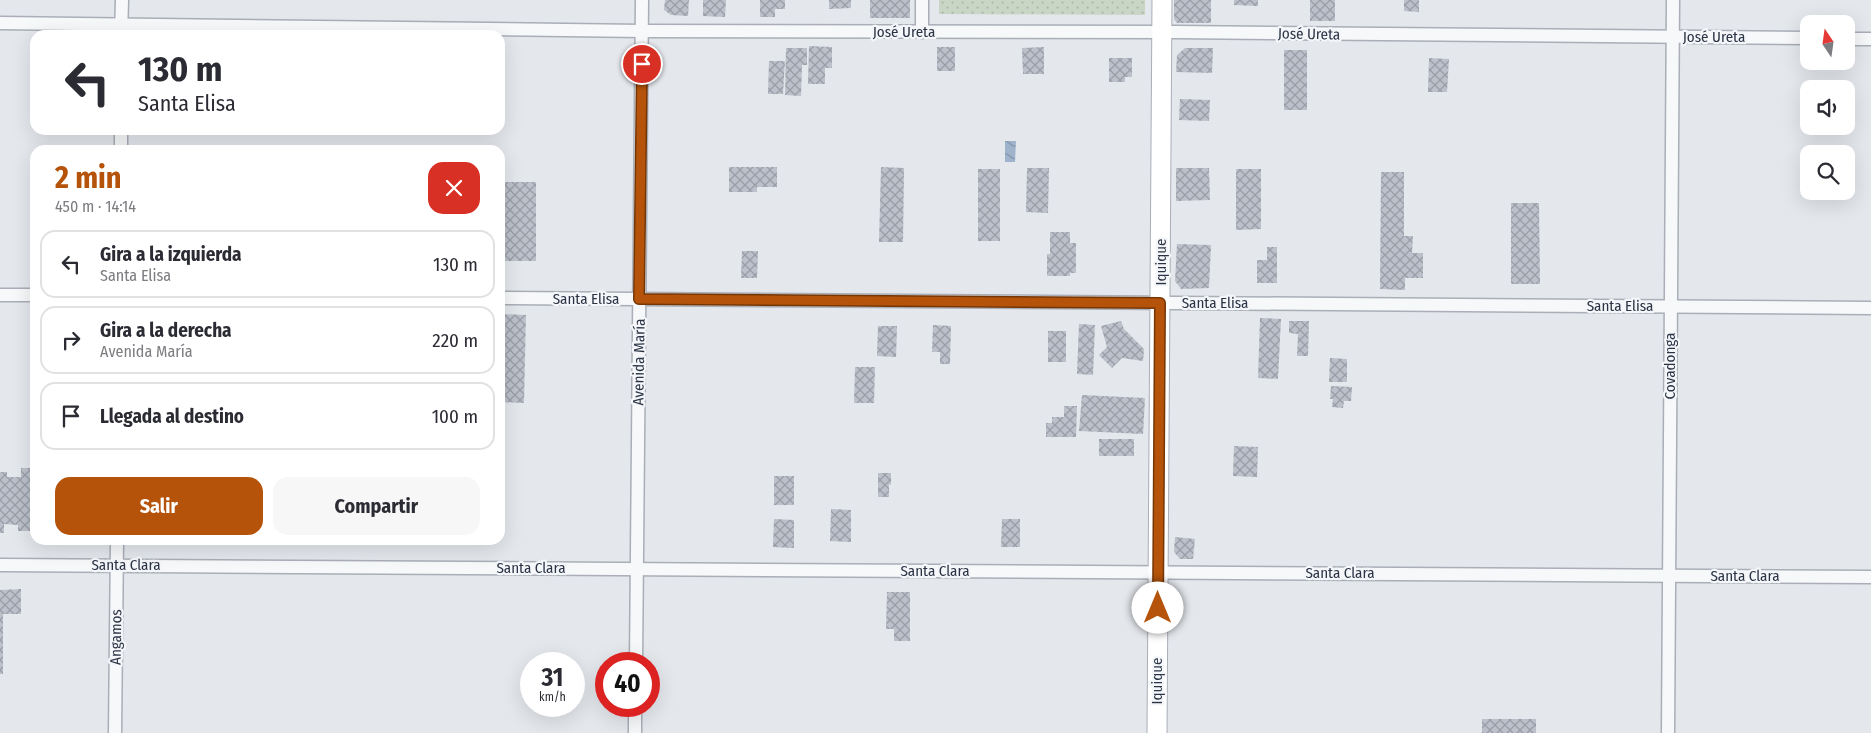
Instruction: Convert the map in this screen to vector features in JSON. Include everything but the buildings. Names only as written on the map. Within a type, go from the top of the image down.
[{"type":"street","points":[[121,29],[122,0]]},
{"type":"street","name":"Avenida María","points":[[636,652],[642,0]]},
{"type":"street","points":[[922,0],[922,32]]},
{"type":"street","name":"Iquique","points":[[1157,733],[1162,0]]},
{"type":"street","name":"Covadonga","points":[[1668,733],[1672,0]]},
{"type":"street","name":"José Ureta","points":[[0,23],[121,29],[382,30]]},
{"type":"street","name":"José Ureta","points":[[505,30],[1162,32],[1800,38]]},
{"type":"street","points":[[1855,39],[1871,39]]},
{"type":"street","points":[[0,295],[30,295]]},
{"type":"street","name":"Santa Elisa","points":[[505,298],[1871,308]]},
{"type":"street","name":"Angamos","points":[[115,733],[117,545]]},
{"type":"street","name":"Santa Clara","points":[[0,565],[1871,577]]},
{"type":"street","points":[[635,717],[635,733]]},
{"type":"green space","points":[[939,0],[1145,0],[1145,15],[939,14]]},
{"type":"water","points":[[1005,141],[1016,141],[1015,162],[1005,162]]},
{"type":"route","points":[[642,64],[639,299],[1160,303],[1158,608]]}]
